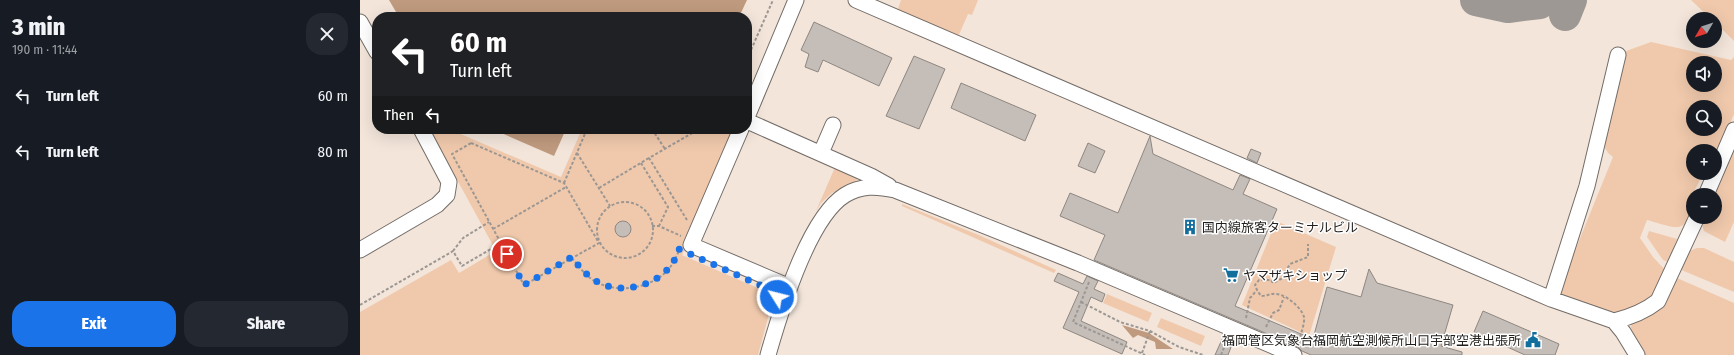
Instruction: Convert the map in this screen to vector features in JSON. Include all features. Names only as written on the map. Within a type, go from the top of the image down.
[{"type":"lane","points":[[752,105],[796,0]]},
{"type":"lane","points":[[856,0],[1551,298],[1614,321],[1624,332],[1637,355]]},
{"type":"lane","points":[[360,22],[372,43]]},
{"type":"lane","points":[[1551,298],[1587,186],[1618,55]]},
{"type":"lane","points":[[752,123],[871,176],[895,190],[1296,348]]},
{"type":"lane","points":[[821,153],[833,125]]},
{"type":"lane","points":[[1709,188],[1734,130]]},
{"type":"lane","points":[[360,250],[437,205],[447,195],[449,182],[423,134]]},
{"type":"lane","points":[[740,134],[690,245],[790,287]]},
{"type":"lane","points":[[768,355],[790,287],[824,215],[836,201],[846,194],[868,186],[895,190]]},
{"type":"lane","points":[[1614,321],[1632,317],[1649,308],[1658,300],[1694,224]]},
{"type":"path","points":[[752,47],[772,0]]},
{"type":"path","points":[[564,183],[585,134]]},
{"type":"path","points":[[655,134],[664,149]]},
{"type":"path","points":[[599,188],[691,134]]},
{"type":"path","points":[[599,242],[524,285],[452,154],[470,143],[564,183],[599,242],[611,254],[619,257],[635,256],[643,251],[648,245],[652,237],[652,226],[647,213],[634,203],[626,202],[610,206],[604,211],[598,222],[597,234],[599,242]]},
{"type":"path","points":[[577,153],[610,206]]},
{"type":"path","points":[[649,158],[690,224]]},
{"type":"path","points":[[641,163],[668,208],[659,226]]},
{"type":"path","points":[[493,229],[566,187]]},
{"type":"path","points":[[360,305],[453,251],[463,238],[489,222]]},
{"type":"path","points":[[652,226],[659,226],[684,237]]},
{"type":"path","points":[[453,251],[462,266],[501,243]]},
{"type":"path","points":[[1296,348],[1304,319],[1300,309],[1284,297],[1274,293],[1267,296],[1261,296],[1256,285],[1259,280],[1271,280],[1273,283],[1281,279],[1290,264],[1308,257],[1308,244]]},
{"type":"path","points":[[572,257],[583,271],[597,282],[612,287],[627,288],[646,284],[660,276],[672,265],[679,249]]},
{"type":"path","points":[[1091,279],[1072,322],[1145,355]]},
{"type":"path","points":[[1246,318],[1250,298],[1257,290]]},
{"type":"path","points":[[1266,327],[1273,313],[1279,310],[1284,297]]},
{"type":"path","points":[[1081,302],[1120,322],[1150,331],[1179,347],[1203,355]]},
{"type":"path","points":[[1142,353],[1150,331]]},
{"type":"path","points":[[1221,355],[1227,339]]},
{"type":"shaded area","points":[[360,0],[1734,0],[1734,355],[360,355]]},
{"type":"shaded area","points":[[389,0],[747,0],[741,12],[396,12]]},
{"type":"shaded area","points":[[901,0],[978,0],[972,15],[968,14],[958,37],[897,12]]},
{"type":"shaded area","points":[[1691,0],[1734,0],[1734,41],[1722,29],[1722,12],[1704,12]]},
{"type":"shaded area","points":[[1651,42],[1713,56],[1686,56],[1686,92],[1722,92],[1722,58],[1731,60],[1734,57],[1734,114],[1721,144],[1686,144],[1686,180],[1700,180],[1696,188],[1686,188],[1686,223],[1675,227],[1647,220],[1640,238],[1653,257],[1666,271],[1660,289],[1646,304],[1619,315],[1602,313],[1557,295],[1613,157],[1608,153],[1601,141],[1626,51]]},
{"type":"shaded area","points":[[432,134],[461,134],[561,177],[580,134],[734,134],[682,255],[774,295],[758,355],[360,355],[360,312],[451,260],[459,273],[496,251]]},
{"type":"shaded area","points":[[503,134],[564,134],[554,156]]},
{"type":"shaded area","points":[[1734,141],[1734,222],[1725,242],[1704,231],[1702,224],[1722,224],[1722,188],[1713,188],[1717,180],[1722,180],[1722,168]]},
{"type":"shaded area","points":[[836,165],[858,177],[857,180],[832,193],[821,203],[816,211]]},
{"type":"shaded area","points":[[902,204],[981,236],[1056,270],[1054,273],[902,206]]},
{"type":"shaded area","points":[[1276,221],[1336,247],[1309,336],[1242,305]]},
{"type":"shaded area","points":[[1649,231],[1677,239],[1668,262],[1663,260],[1647,237]]},
{"type":"shaded area","points":[[1697,248],[1704,248],[1734,262],[1734,292],[1679,269],[1687,252]]},
{"type":"shaded area","points":[[1677,278],[1734,303],[1734,355],[1645,355],[1630,331],[1632,323]]},
{"type":"shaded area","points":[[1107,294],[1152,313],[1148,322],[1103,303]]},
{"type":"shaded area","points":[[1161,318],[1205,336],[1201,346],[1157,327]]},
{"type":"shaded area","points":[[1122,325],[1149,333],[1173,349],[1156,349],[1155,342],[1138,335],[1133,338]]},
{"type":"building","points":[[814,22],[892,58],[879,86],[823,60],[818,72],[805,67],[809,54],[801,50]]},
{"type":"building","points":[[914,56],[945,69],[919,129],[886,116]]},
{"type":"building","points":[[961,83],[1036,115],[1025,141],[951,108]]},
{"type":"building","points":[[1150,136],[1153,154],[1233,190],[1240,175],[1250,179],[1243,194],[1277,209],[1235,306],[1313,339],[1327,287],[1361,297],[1369,269],[1377,283],[1453,305],[1441,346],[1462,352],[1462,355],[1311,355],[1302,351],[1298,347],[1094,260],[1105,235],[1060,216],[1070,193],[1118,213]]},
{"type":"building","points":[[1088,143],[1105,151],[1095,173],[1078,166]]},
{"type":"building","points":[[1251,149],[1261,153],[1257,163],[1247,158]]},
{"type":"building","points":[[620,221],[626,221],[631,226],[629,235],[626,237],[620,237],[615,232],[615,226]]},
{"type":"building","points":[[1058,273],[1083,284],[1087,276],[1098,281],[1094,289],[1105,294],[1102,302],[1091,297],[1081,321],[1127,342],[1122,354],[1063,328],[1079,292],[1054,281]]},
{"type":"building","points":[[1483,311],[1559,344],[1555,355],[1525,355],[1474,332]]},
{"type":"building","points":[[1224,335],[1234,339],[1228,355],[1215,355]]},
{"type":"taxiway","points":[[1476,0],[1508,7],[1540,3],[1544,0]]},
{"type":"taxiway","points":[[1565,15],[1571,0]]},
{"type":"place","name":"国内線旅客ターミナルビル","points":[[1190,227]]},
{"type":"place","name":"ヤマザキショップ","points":[[1231,275]]},
{"type":"place","name":"福岡管区気象台福岡航空測候所山口宇部空港出張所","points":[[1533,340]]},
{"type":"route","points":[[507,254],[524,285],[572,257],[587,275],[597,282],[617,288],[627,288],[636,287],[654,281],[672,265],[679,249],[773,291],[777,297]]}]
